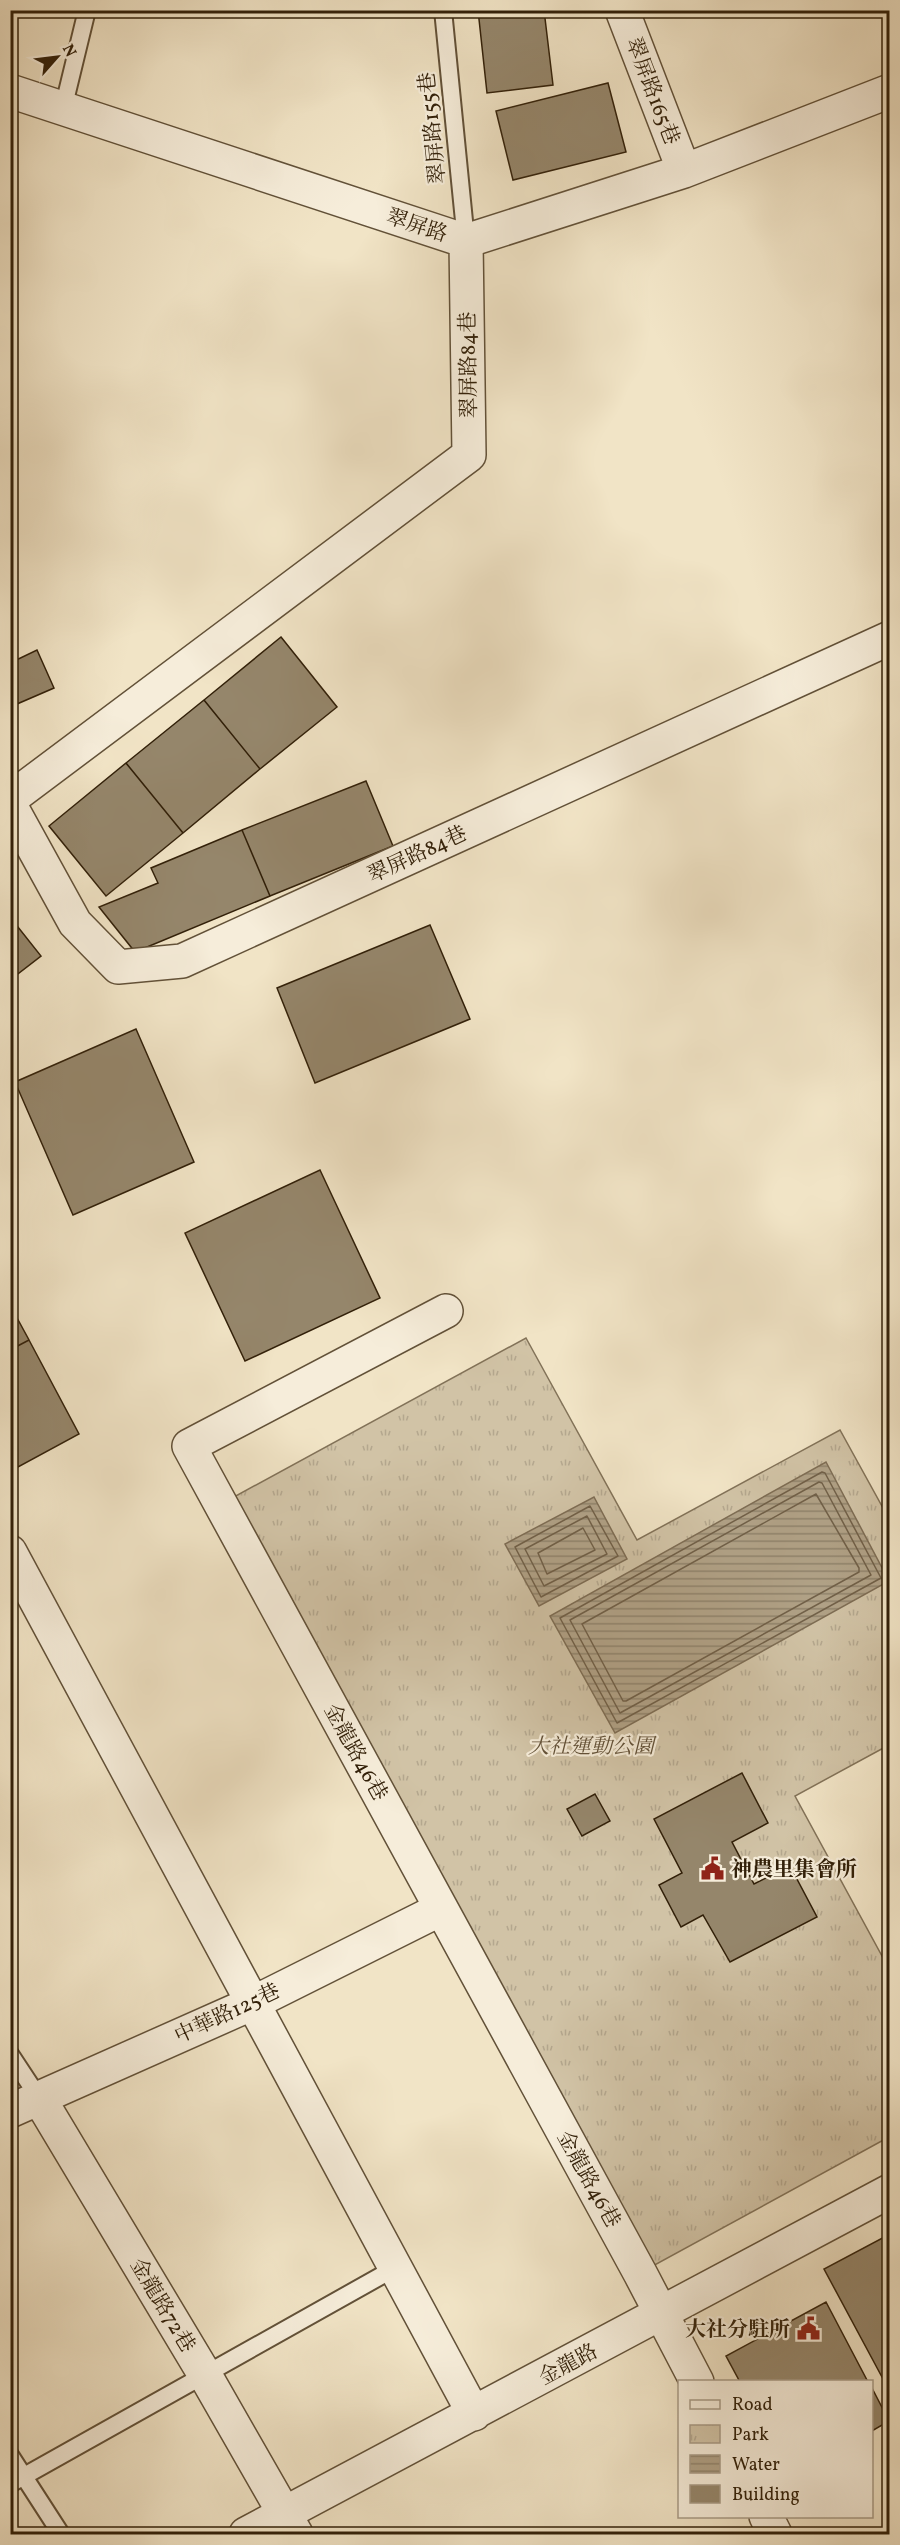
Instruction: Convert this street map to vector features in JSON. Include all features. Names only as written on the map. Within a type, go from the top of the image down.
[{"type":"street","name":"翠屏路165巷","points":[[622,10],[684,171]]},
{"type":"street","name":"翠屏路","points":[[10,91],[466,241],[684,171],[890,91]]},
{"type":"street","name":"翠屏路84巷","points":[[10,799],[469,455],[466,241]]},
{"type":"street","name":"翠屏路84巷","points":[[10,805],[75,923],[118,967],[182,962],[890,638]]},
{"type":"street","name":"金龍路46巷","points":[[446,1311],[189,1446],[696,2380]]},
{"type":"street","points":[[10,1552],[22,1597],[253,2003],[474,2414]]},
{"type":"street","name":"中華路125巷","points":[[25,2105],[253,2003],[441,1909]]},
{"type":"street","name":"金龍路72巷","points":[[25,2105],[205,2375],[291,2524]]},
{"type":"street","name":"金龍路","points":[[246,2535],[291,2524],[474,2414],[890,2192]]},
{"type":"street","points":[[766,2518],[775,2535]]},
{"type":"lane","points":[[63,109],[87,10]]},
{"type":"lane","name":"翠屏路155巷","points":[[443,10],[466,241]]},
{"type":"lane","points":[[10,2054],[25,2105]]},
{"type":"lane","points":[[17,2480],[395,2268]]},
{"type":"lane","points":[[10,2455],[17,2480],[61,2535]]},
{"type":"green space","name":"大社運動公園","points":[[526,1338],[637,1540],[840,1430],[889,1519],[889,1745],[795,1796],[889,1969],[889,2137],[640,2273],[221,1504]]},
{"type":"water","points":[[826,1462],[889,1581],[615,1733],[550,1616]]},
{"type":"water","points":[[594,1497],[627,1559],[539,1606],[505,1544]]},
{"type":"building","points":[[478,10],[544,10],[553,85],[487,93]]},
{"type":"building","points":[[608,83],[626,152],[513,180],[496,111]]},
{"type":"building","points":[[281,637],[337,707],[260,769],[204,700]]},
{"type":"building","points":[[37,650],[54,688],[10,707],[10,663]]},
{"type":"building","points":[[204,700],[260,769],[183,833],[126,763]]},
{"type":"building","points":[[126,763],[183,833],[106,896],[49,826]]},
{"type":"building","points":[[366,781],[393,846],[270,896],[242,830]]},
{"type":"building","points":[[242,830],[270,896],[135,952],[99,907],[158,883],[151,868]]},
{"type":"building","points":[[10,917],[41,956],[10,980]]},
{"type":"building","points":[[430,925],[470,1019],[315,1083],[277,988]]},
{"type":"building","points":[[136,1029],[194,1162],[73,1215],[15,1082]]},
{"type":"building","points":[[320,1170],[380,1298],[245,1361],[185,1233]]},
{"type":"building","points":[[10,1305],[29,1340],[10,1350]]},
{"type":"building","points":[[29,1340],[79,1434],[18,1467],[10,1453],[10,1350]]},
{"type":"building","name":"神農里集會所","points":[[742,1773],[768,1823],[732,1842],[754,1884],[790,1866],[817,1917],[730,1962],[703,1915],[681,1927],[659,1885],[682,1873],[654,1819]]},
{"type":"building","points":[[595,1794],[610,1821],[582,1836],[567,1809]]},
{"type":"building","points":[[890,2234],[890,2392],[824,2269]]},
{"type":"building","name":"大社分駐所","points":[[826,2302],[867,2380],[739,2380],[726,2356]]},
{"type":"building","points":[[873,2390],[889,2421],[873,2430]]},
{"type":"place","name":"神農里集會所","points":[[713,1869]]},
{"type":"place","name":"大社分駐所","points":[[808,2329]]}]
